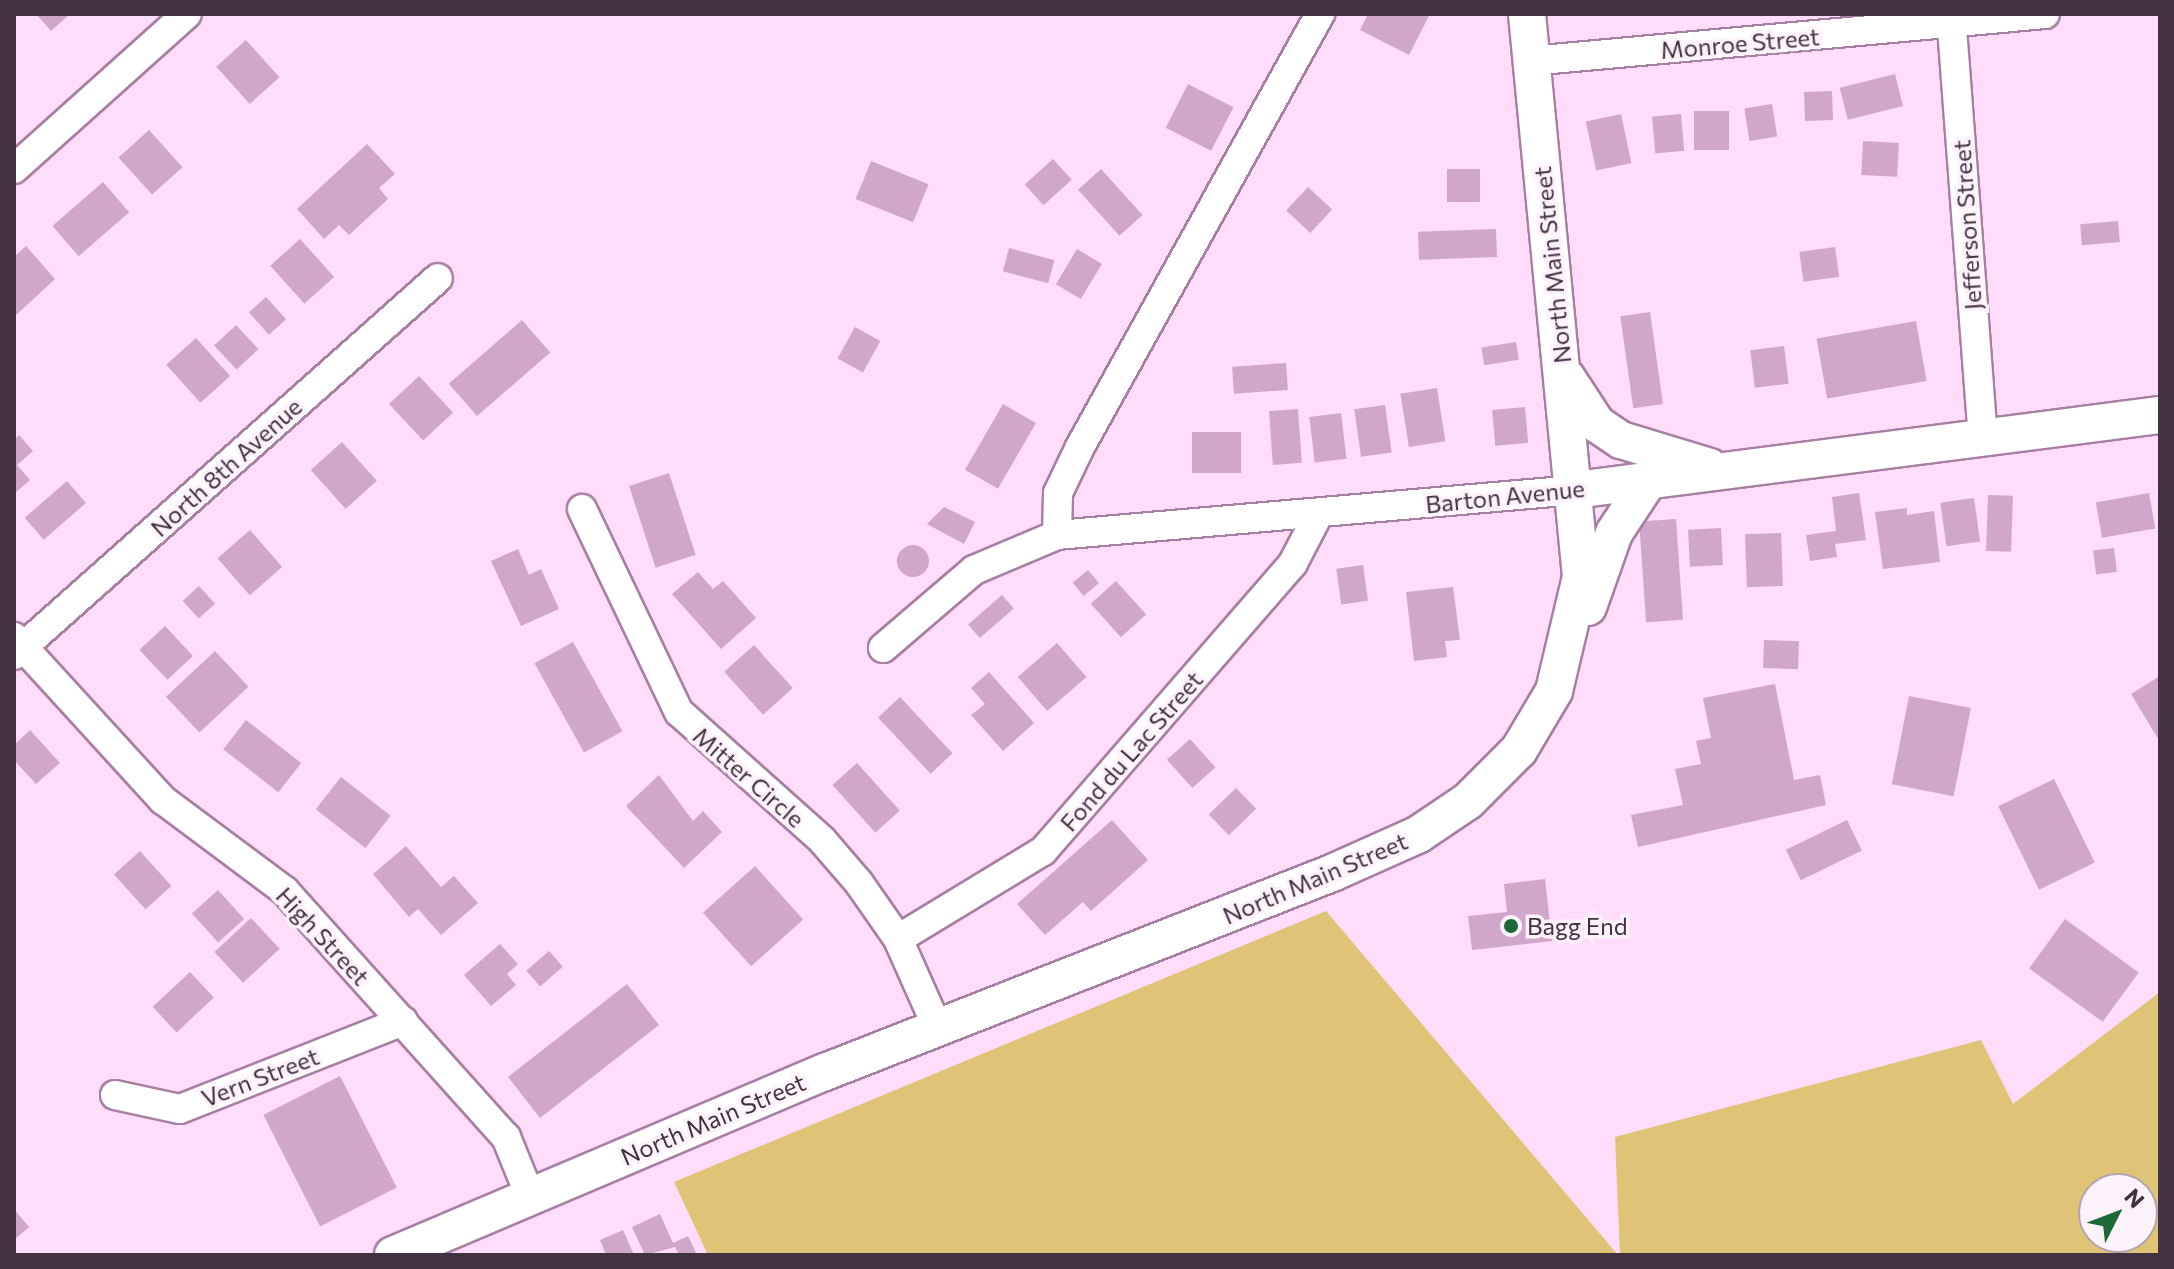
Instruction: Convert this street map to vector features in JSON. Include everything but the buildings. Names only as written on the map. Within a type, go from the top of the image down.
[{"type":"main road","name":"North Main Street","points":[[393,1255],[530,1196],[1419,834],[1468,801],[1519,750],[1554,691],[1571,640],[1581,577],[1527,14]]},
{"type":"main road","points":[[1563,373],[1597,424],[1621,440],[1720,470]]},
{"type":"main road","name":"Barton Avenue","points":[[1575,490],[1983,435],[2160,415]]},
{"type":"main road","points":[[1571,640],[1601,583],[1614,533],[1649,480]]},
{"type":"street","points":[[14,169],[187,14]]},
{"type":"street","points":[[1057,535],[1058,493],[1080,447],[1320,14]]},
{"type":"street","name":"Monroe Street","points":[[1530,61],[1951,19],[2045,14]]},
{"type":"street","name":"Jefferson Street","points":[[1951,19],[1983,435]]},
{"type":"street","name":"North 8th Avenue","points":[[17,647],[438,278]]},
{"type":"street","name":"Barton Avenue","points":[[883,648],[974,570],[1057,535],[1318,515],[1575,490]]},
{"type":"street","name":"Mitter Circle","points":[[582,509],[679,712],[822,840],[898,939],[938,1029]]},
{"type":"street","name":"Fond du Lac Street","points":[[898,939],[1043,851],[1293,563],[1318,515]]},
{"type":"street","name":"High Street","points":[[17,647],[163,800],[285,891],[506,1137],[530,1196]]},
{"type":"street","name":"Vern Street","points":[[115,1095],[180,1109],[403,1021]]},
{"type":"shaded area","points":[[1326,911],[1618,1255],[708,1255],[674,1182]]},
{"type":"shaded area","points":[[2160,992],[2160,1255],[1620,1255],[1615,1137],[1981,1040],[2013,1104]]},
{"type":"place","name":"Bagg End","points":[[1511,926]]}]
